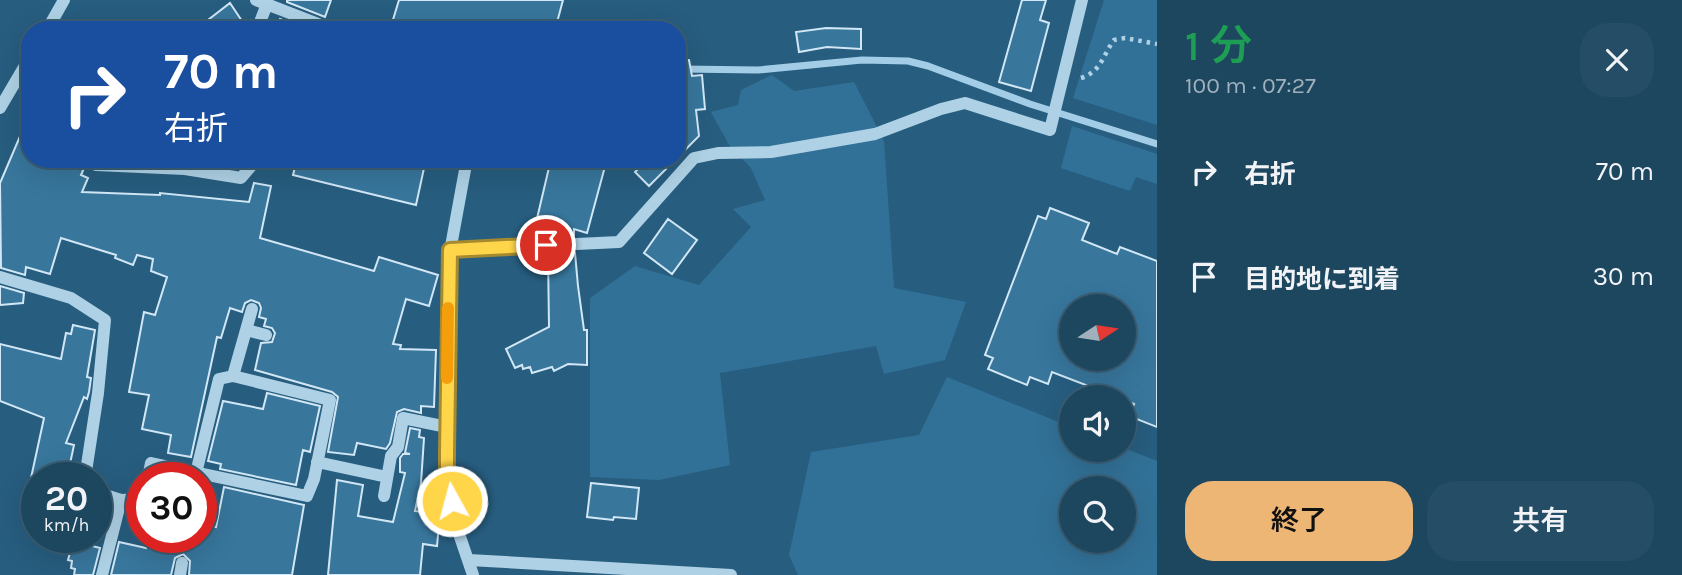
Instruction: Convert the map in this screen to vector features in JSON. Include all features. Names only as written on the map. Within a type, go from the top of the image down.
[{"type":"street","points":[[52,21],[64,0]]},
{"type":"street","points":[[686,167],[694,158],[719,153],[771,152],[875,134],[941,108],[965,103],[1049,130],[1082,0]]},
{"type":"street","points":[[259,21],[262,2],[311,21]]},
{"type":"street","points":[[0,108],[21,72]]},
{"type":"street","points":[[163,168],[241,178],[249,168]]},
{"type":"street","points":[[465,168],[450,250],[447,478],[456,524],[473,575]]},
{"type":"street","points":[[450,250],[619,242],[685,168]]},
{"type":"street","points":[[0,277],[71,298],[105,320],[87,462]]},
{"type":"street","points":[[233,376],[252,309]]},
{"type":"street","points":[[246,330],[266,335]]},
{"type":"street","points":[[198,462],[219,379],[233,376],[330,400],[307,496],[217,477]]},
{"type":"street","points":[[384,496],[391,456],[398,447],[403,418],[447,427]]},
{"type":"street","points":[[317,463],[387,477]]},
{"type":"street","points":[[112,497],[126,500]]},
{"type":"street","points":[[102,575],[121,500]]},
{"type":"street","points":[[470,560],[659,574],[731,575]]},
{"type":"path","points":[[1063,76],[1079,79],[1090,76],[1103,61],[1111,43],[1119,38],[1157,44]]},
{"type":"shaded area","points":[[1104,0],[1157,0],[1157,125],[1073,98]]},
{"type":"shaded area","points":[[772,75],[794,91],[854,82],[884,141],[894,288],[966,302],[945,360],[884,374],[876,346],[720,373],[730,465],[659,480],[590,477],[590,298],[635,266],[699,285],[751,227],[733,209],[765,200],[751,168],[729,145],[711,112],[738,105],[741,90]]},
{"type":"shaded area","points":[[1072,126],[1157,154],[1157,184],[1136,177],[1130,191],[1061,168]]},
{"type":"shaded area","points":[[947,377],[1059,422],[1059,462],[1136,462],[1136,453],[1157,461],[1157,575],[798,575],[789,555],[811,452],[919,435]]},
{"type":"building","points":[[287,0],[331,0],[325,17]]},
{"type":"building","points":[[399,0],[563,0],[557,21],[393,21]]},
{"type":"building","points":[[1022,0],[1046,0],[1040,20],[1049,23],[1031,91],[999,82]]},
{"type":"building","points":[[230,3],[242,21],[207,21]]},
{"type":"building","points":[[826,28],[861,29],[861,49],[827,47],[799,52],[796,32]]},
{"type":"building","points":[[686,60],[689,60],[692,76],[702,75],[705,109],[696,110],[699,136],[686,149]]},
{"type":"building","points":[[21,134],[21,168],[84,168],[81,175],[88,178],[82,192],[160,193],[249,202],[254,183],[271,186],[260,238],[374,271],[379,257],[438,275],[429,306],[406,299],[393,344],[401,345],[400,349],[436,350],[434,407],[421,406],[421,413],[404,409],[397,412],[390,443],[386,449],[357,443],[354,455],[328,452],[338,397],[332,392],[255,370],[261,343],[272,342],[275,333],[272,328],[264,326],[266,319],[259,317],[259,303],[251,300],[245,303],[242,312],[230,308],[221,338],[217,337],[191,457],[168,453],[171,435],[142,429],[149,395],[129,392],[144,312],[155,315],[167,277],[151,271],[153,259],[137,255],[133,265],[115,258],[116,255],[61,238],[50,274],[26,267],[25,275],[1,268],[0,183]]},
{"type":"building","points":[[295,168],[424,168],[416,205],[293,175]]},
{"type":"building","points":[[549,168],[605,168],[587,233],[574,229],[574,235],[548,237],[548,231],[535,227]]},
{"type":"building","points":[[639,168],[666,169],[649,186],[635,172]]},
{"type":"building","points":[[1050,208],[1089,223],[1082,240],[1117,254],[1120,247],[1157,261],[1157,427],[1136,419],[1136,385],[1086,385],[1052,372],[1048,384],[1030,377],[1027,385],[988,369],[993,358],[985,355],[1038,216],[1046,219]]},
{"type":"building","points":[[668,219],[697,240],[672,274],[644,253]]},
{"type":"building","points":[[575,253],[584,330],[587,330],[587,365],[568,364],[554,371],[552,367],[532,373],[530,367],[523,369],[522,365],[515,368],[506,349],[549,327],[548,254]]},
{"type":"building","points":[[0,286],[24,293],[23,303],[0,305]]},
{"type":"building","points":[[73,325],[95,330],[87,377],[91,378],[89,392],[87,399],[84,397],[66,443],[74,445],[70,462],[34,462],[44,418],[0,401],[0,344],[61,359],[66,333],[71,334]]},
{"type":"building","points":[[267,393],[320,406],[310,452],[303,450],[296,485],[220,469],[221,464],[208,461],[223,401],[263,409]]},
{"type":"building","points":[[410,428],[420,430],[419,437],[424,438],[421,483],[415,511],[440,513],[437,546],[423,544],[420,575],[328,575],[337,480],[363,485],[358,516],[393,522],[405,473],[400,472],[400,458],[403,454],[410,454],[405,453]]},
{"type":"building","points":[[591,483],[639,488],[636,519],[587,517]]},
{"type":"building","points":[[224,487],[304,505],[292,575],[189,575],[190,561],[183,554],[175,558],[171,575],[111,575],[119,542],[126,544],[126,553],[217,553],[217,522]]},
{"type":"building","points":[[70,553],[99,553],[93,575],[74,575],[72,561],[68,560]]},
{"type":"waterway","points":[[686,69],[758,70],[862,60],[908,61],[1030,104],[1157,144]]},
{"type":"slow traffic","points":[[447,378],[448,308]]},
{"type":"route","points":[[452,501],[447,478],[450,250],[546,245]]}]
